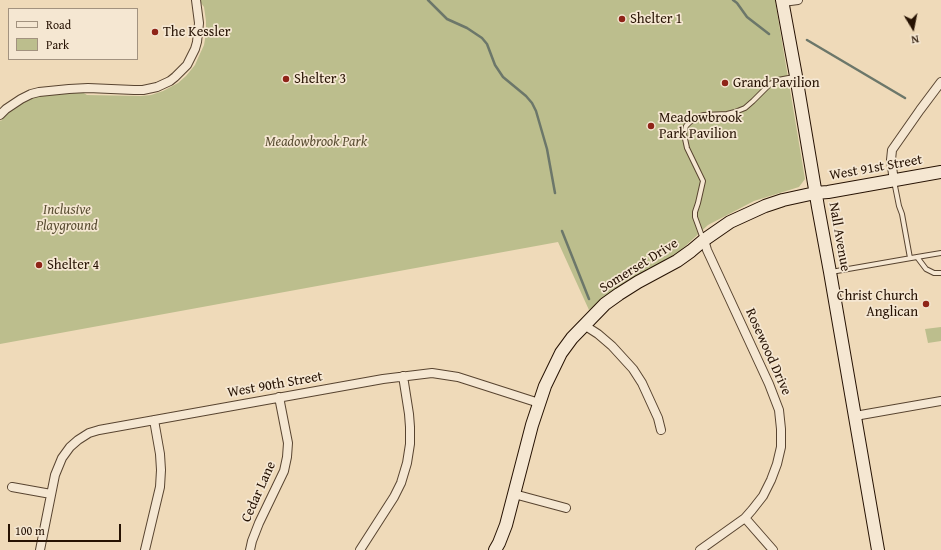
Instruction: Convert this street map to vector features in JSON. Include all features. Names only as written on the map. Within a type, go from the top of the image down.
[{"type":"street","points":[[0,114],[21,99],[39,92],[88,88],[143,90],[157,87],[170,81],[187,65],[197,42],[199,22],[196,0]]},
{"type":"street","points":[[783,1],[798,0]]},
{"type":"street","name":"Nall Avenue","points":[[783,1],[815,193],[878,550]]},
{"type":"street","points":[[894,181],[891,160],[892,150],[941,82]]},
{"type":"street","name":"West 91st Street","points":[[815,193],[941,172]]},
{"type":"street","name":"Somerset Drive","points":[[494,550],[499,543],[506,525],[532,425],[545,386],[561,353],[572,338],[605,304],[619,294],[677,261],[730,222],[765,206],[783,200],[815,193]]},
{"type":"street","name":"Rosewood Drive","points":[[700,550],[745,518],[752,510],[763,496],[771,480],[781,447],[779,410],[770,384],[704,240]]},
{"type":"street","points":[[584,325],[612,346],[634,369],[655,411],[661,430]]},
{"type":"street","name":"West 90th Street","points":[[40,550],[51,494],[62,458],[70,447],[78,440],[89,433],[99,430],[383,378],[432,374],[458,378],[539,403]]},
{"type":"street","points":[[360,550],[394,497],[401,483],[407,463],[410,444],[410,427],[403,376]]},
{"type":"street","name":"Cedar Lane","points":[[250,550],[259,524],[282,475],[287,457],[288,443],[279,397]]},
{"type":"street","points":[[855,416],[941,401]]},
{"type":"street","points":[[146,550],[160,487],[160,454],[154,420]]},
{"type":"street","points":[[12,487],[51,494]]},
{"type":"street","points":[[514,494],[566,508]]},
{"type":"street","points":[[745,518],[772,550]]},
{"type":"lane","points":[[704,240],[695,217],[702,181],[687,148],[684,134],[686,126],[697,117],[704,115],[727,114],[745,108],[770,84],[778,80],[796,76]]},
{"type":"lane","points":[[894,181],[910,258]]},
{"type":"lane","points":[[830,272],[941,253]]},
{"type":"lane","points":[[917,257],[926,269],[934,273],[941,274]]},
{"type":"green space","name":"Meadowbrook Park","points":[[200,0],[775,0],[805,179],[799,187],[754,201],[708,225],[680,251],[625,282],[589,310],[558,242],[0,344],[0,120],[1,121],[11,109],[28,99],[39,96],[82,92],[87,95],[141,96],[151,95],[163,91],[178,83],[195,65],[204,45],[206,21],[204,7]]},
{"type":"green space","points":[[941,327],[941,341],[928,343],[925,329]]},
{"type":"waterway","points":[[428,0],[447,19],[467,28],[482,38],[487,44],[495,65],[503,77],[526,96],[532,103],[536,111],[547,149],[555,193]]},
{"type":"waterway","points":[[733,0],[747,17],[769,34]]},
{"type":"waterway","points":[[807,40],[905,98]]},
{"type":"waterway","points":[[562,231],[589,299]]},
{"type":"place","name":"Shelter 1","points":[[622,19]]},
{"type":"place","name":"The Kessler","points":[[155,32]]},
{"type":"place","name":"Shelter 3","points":[[286,79]]},
{"type":"place","name":"Grand Pavilion","points":[[725,83]]},
{"type":"place","name":"Meadowbrook Park Pavilion","points":[[651,126]]},
{"type":"place","name":"Shelter 4","points":[[39,265]]},
{"type":"place","name":"Christ Church Anglican","points":[[926,304]]},
{"type":"park label","name":"Inclusive Playground","points":[[67,218]]}]
